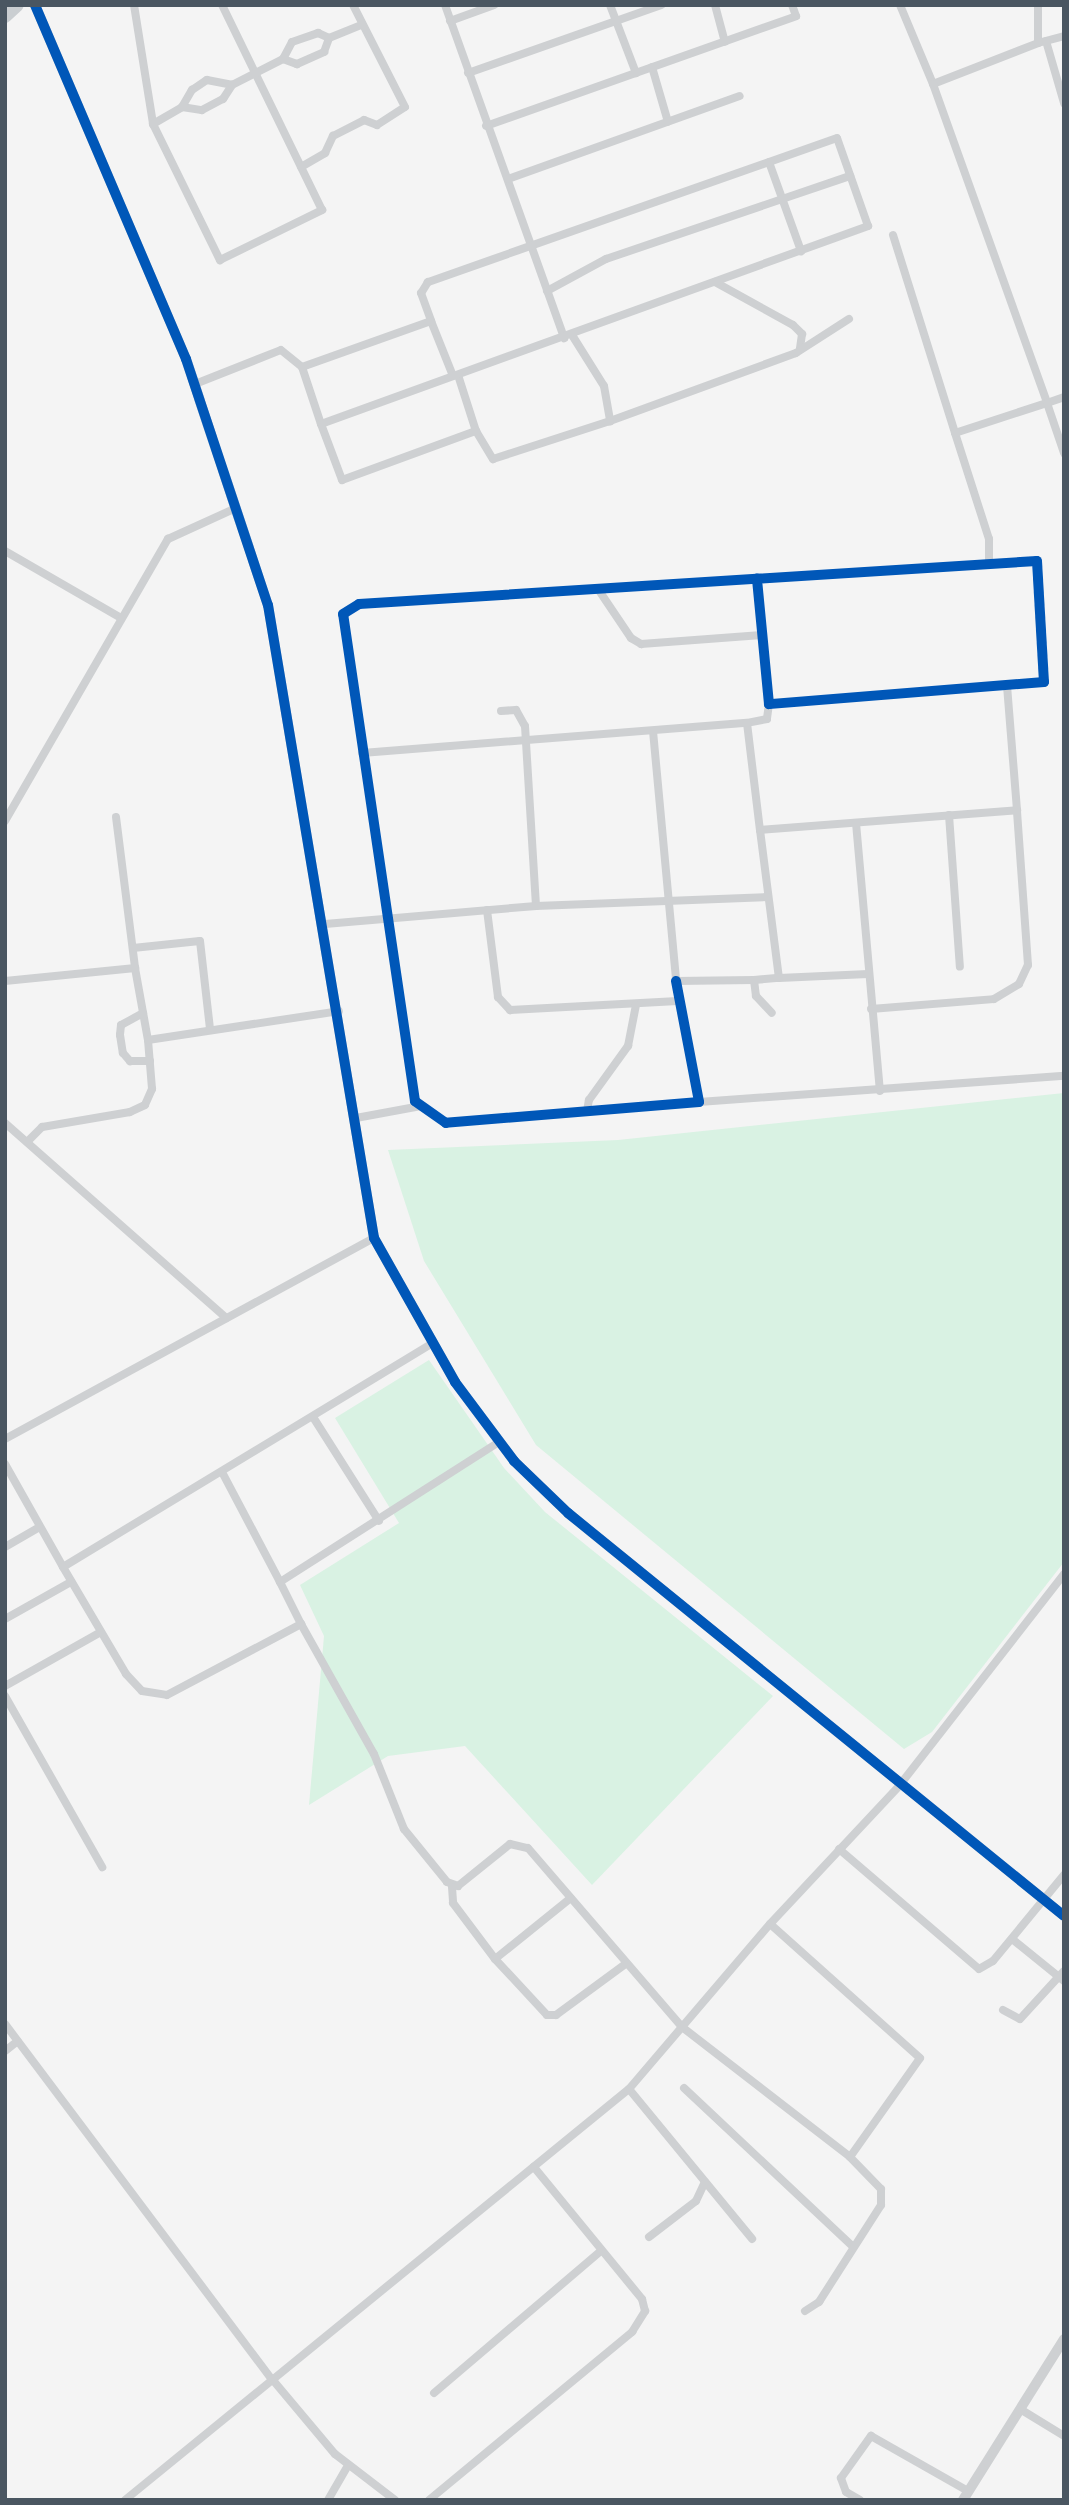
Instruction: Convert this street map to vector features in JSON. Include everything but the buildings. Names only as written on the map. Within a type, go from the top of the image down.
[{"type":"main road","points":[[5,16],[17,5]]},
{"type":"street","points":[[35,5],[195,384],[268,605],[325,924],[374,1238],[433,1343],[497,1443],[568,1513],[899,1786],[1064,1916]]},
{"type":"street","points":[[134,5],[153,124],[220,260],[322,210],[222,5]]},
{"type":"street","points":[[301,167],[326,153],[333,136],[364,120],[377,125],[405,107],[353,5]]},
{"type":"street","points":[[445,5],[547,291],[568,337],[604,386],[610,421]]},
{"type":"street","points":[[450,20],[494,5]]},
{"type":"street","points":[[610,5],[636,73]]},
{"type":"street","points":[[468,72],[661,5]]},
{"type":"street","points":[[715,5],[725,42]]},
{"type":"street","points":[[486,126],[796,16],[792,5]]},
{"type":"street","points":[[900,5],[933,84],[1064,453]]},
{"type":"street","points":[[1038,5],[1042,42],[1064,103]]},
{"type":"street","points":[[182,107],[202,110],[223,99],[232,85],[283,59],[292,42],[318,33],[329,38],[361,25]]},
{"type":"street","points":[[933,84],[1064,36]]},
{"type":"street","points":[[283,59],[297,64],[324,52],[329,38]]},
{"type":"street","points":[[652,67],[668,122]]},
{"type":"street","points":[[153,124],[182,107],[192,89],[207,80],[232,85]]},
{"type":"street","points":[[508,179],[740,96]]},
{"type":"street","points":[[321,424],[455,376],[568,337],[868,226],[837,138],[532,248],[429,282],[421,293],[431,321],[455,376],[476,431],[488,456],[498,459],[796,354],[849,318]]},
{"type":"street","points":[[769,162],[801,251]]},
{"type":"street","points":[[547,291],[606,258],[783,201],[850,176]]},
{"type":"street","points":[[892,235],[989,539],[989,564]]},
{"type":"street","points":[[715,282],[793,325],[804,341],[796,354]]},
{"type":"street","points":[[302,367],[431,321]]},
{"type":"street","points":[[195,384],[271,350],[290,353],[302,367],[342,480],[476,431]]},
{"type":"street","points":[[955,433],[1064,397]]},
{"type":"street","points":[[5,821],[168,539],[236,508]]},
{"type":"street","points":[[5,551],[121,618]]},
{"type":"street","points":[[769,704],[1044,682],[1037,561],[346,608],[362,754],[413,1093],[421,1106],[446,1123],[1064,1076]]},
{"type":"street","points":[[362,754],[747,723],[767,719],[769,704],[757,579]]},
{"type":"street","points":[[598,589],[631,638],[641,644],[762,635]]},
{"type":"street","points":[[871,1009],[994,999],[1019,985],[1028,965],[1007,685]]},
{"type":"street","points":[[501,711],[519,712],[526,740],[537,906]]},
{"type":"street","points":[[747,723],[779,978]]},
{"type":"street","points":[[653,731],[678,1002],[699,1102]]},
{"type":"street","points":[[5,797],[15,803]]},
{"type":"street","points":[[760,830],[1017,810]]},
{"type":"street","points":[[948,815],[960,967]]},
{"type":"street","points":[[27,1142],[41,1127],[130,1112],[145,1105],[152,1088],[148,1040],[135,968],[116,817]]},
{"type":"street","points":[[856,823],[880,1091]]},
{"type":"street","points":[[325,924],[667,898],[768,897]]},
{"type":"street","points":[[487,910],[498,997],[510,1010],[678,1002]]},
{"type":"street","points":[[133,948],[200,941],[210,1029]]},
{"type":"street","points":[[5,981],[135,968]]},
{"type":"street","points":[[676,981],[868,974]]},
{"type":"street","points":[[754,980],[756,996],[772,1013]]},
{"type":"street","points":[[587,1111],[589,1100],[628,1046],[636,1005]]},
{"type":"street","points":[[148,1040],[339,1011]]},
{"type":"street","points":[[143,1013],[121,1025],[120,1035],[123,1053],[131,1060],[150,1060]]},
{"type":"street","points":[[356,1118],[421,1106]]},
{"type":"street","points":[[5,1123],[226,1318]]},
{"type":"street","points":[[5,1439],[374,1238]]},
{"type":"street","points":[[62,1567],[313,1418],[433,1343]]},
{"type":"street","points":[[313,1418],[379,1521]]},
{"type":"street","points":[[280,1582],[497,1443]]},
{"type":"street","points":[[5,1464],[99,1633],[142,1690],[167,1695],[301,1624]]},
{"type":"street","points":[[222,1472],[301,1624],[374,1754],[404,1829],[452,1887],[453,1903],[495,1959],[547,2015],[556,2015],[624,1965]]},
{"type":"street","points":[[5,1548],[39,1527]]},
{"type":"street","points":[[125,2500],[629,2089],[769,1924],[899,1786],[1064,1574]]},
{"type":"street","points":[[5,1619],[71,1582]]},
{"type":"street","points":[[5,1686],[99,1633]]},
{"type":"street","points":[[5,1696],[102,1867]]},
{"type":"street","points":[[452,1887],[518,1842],[571,1898],[624,1965],[682,2027],[850,2157],[881,2189],[883,2199],[873,2223],[852,2246],[819,2302],[805,2311]]},
{"type":"street","points":[[839,1849],[974,1966],[985,1967],[1012,1939],[1064,1875]]},
{"type":"street","points":[[495,1959],[571,1898]]},
{"type":"street","points":[[769,1924],[920,2058],[850,2157]]},
{"type":"street","points":[[1003,2010],[1020,2020],[1062,1976],[1012,1939]]},
{"type":"street","points":[[5,2024],[272,2379],[348,2466],[394,2500]]},
{"type":"street","points":[[5,2051],[18,2040]]},
{"type":"street","points":[[684,2088],[852,2246]]},
{"type":"street","points":[[629,2089],[752,2239]]},
{"type":"street","points":[[429,2500],[641,2323],[642,2300],[534,2167]]},
{"type":"street","points":[[649,2237],[696,2201],[705,2182]]},
{"type":"street","points":[[434,2393],[601,2251]]},
{"type":"street","points":[[860,2500],[846,2492],[841,2478],[871,2436],[965,2495],[1064,2339]]},
{"type":"street","points":[[1020,2409],[1064,2436]]},
{"type":"street","points":[[328,2500],[348,2466]]},
{"type":"green space","points":[[1064,1093],[1064,1562],[932,1732],[904,1749],[536,1445],[424,1261],[388,1150],[618,1140]]},
{"type":"green space","points":[[429,1360],[504,1468],[545,1512],[773,1696],[592,1885],[465,1746],[388,1756],[309,1805],[324,1636],[300,1585],[399,1523],[335,1418]]},
{"type":"cycle path","points":[[35,5],[186,359],[268,605],[374,1238],[455,1382],[514,1461],[568,1513],[1064,1916]]},
{"type":"cycle path","points":[[676,981],[699,1102],[446,1123],[415,1101],[343,614],[359,604],[1037,561],[1044,682],[769,704],[757,579]]}]
